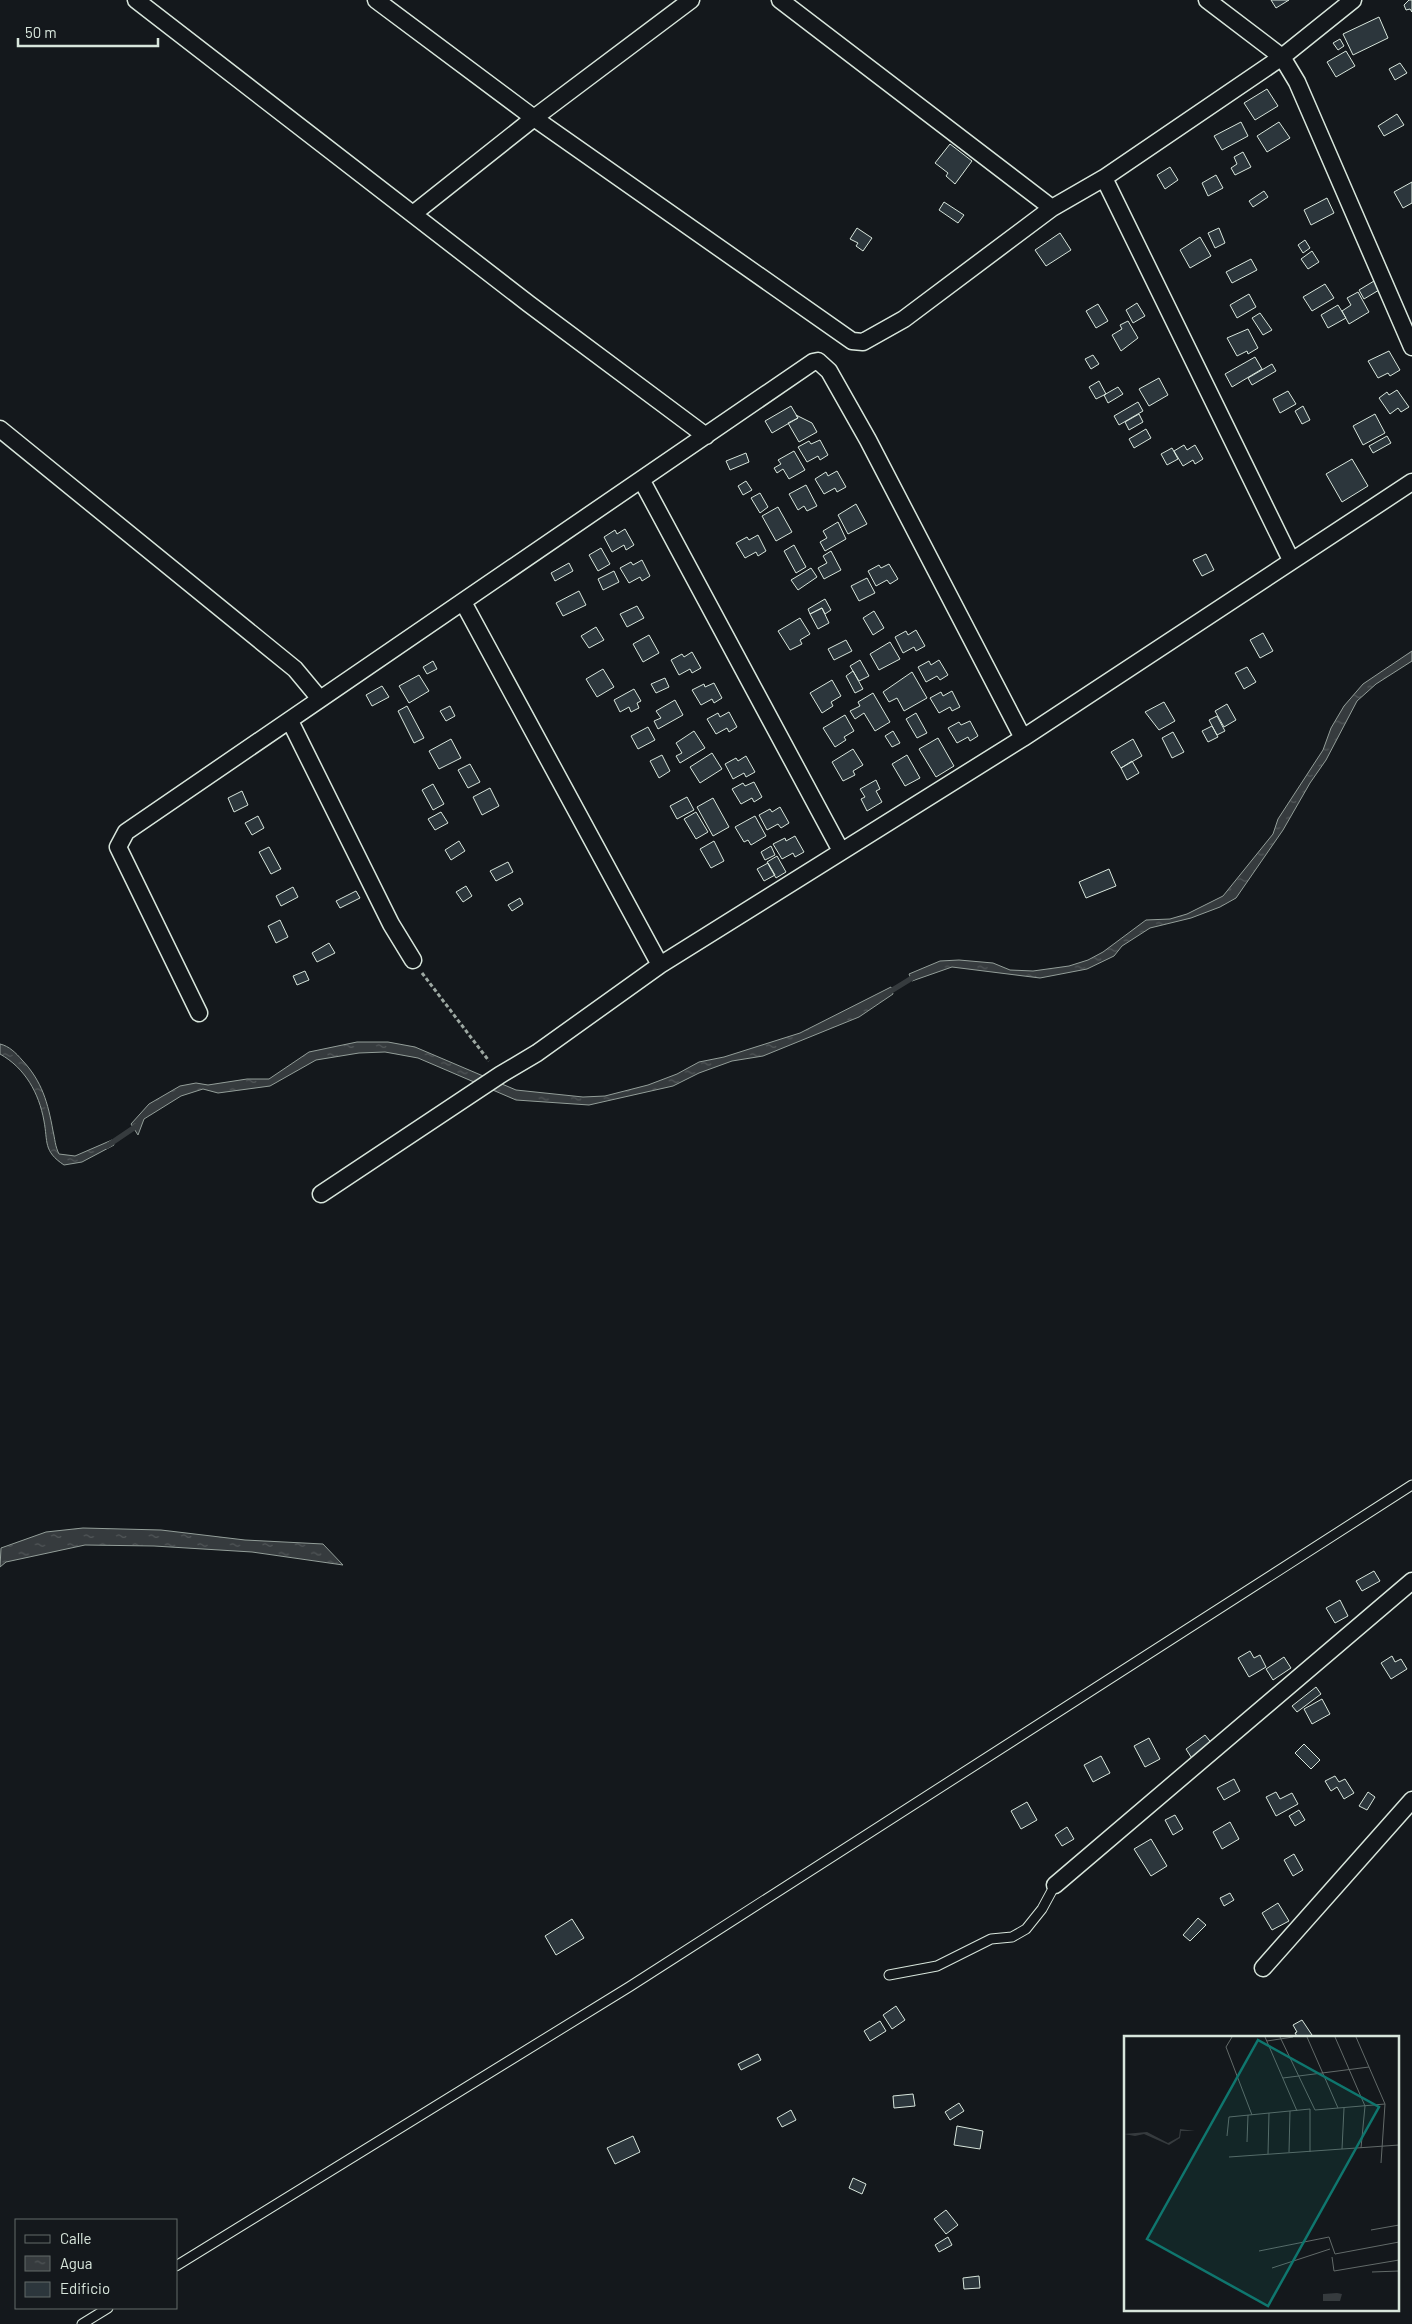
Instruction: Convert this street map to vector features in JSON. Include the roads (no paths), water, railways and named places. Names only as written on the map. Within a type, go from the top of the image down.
[{"type":"street","points":[[136,0],[413,214],[706,436]]},
{"type":"street","points":[[376,0],[534,118],[852,341],[863,342],[904,319],[1052,208],[1104,178],[1282,57],[1352,0]]},
{"type":"street","points":[[413,214],[534,118],[691,0]]},
{"type":"street","points":[[780,0],[1052,208]]},
{"type":"street","points":[[1207,0],[1282,57],[1297,82],[1412,347]]},
{"type":"street","points":[[1104,178],[1291,560]]},
{"type":"street","points":[[199,1013],[118,847],[126,832],[642,481],[806,365],[818,361],[823,364],[868,440],[1023,738]]},
{"type":"street","points":[[0,429],[294,669],[320,699]]},
{"type":"street","points":[[642,481],[841,851]]},
{"type":"street","points":[[321,1194],[500,1075],[537,1053],[660,965],[1023,738],[1412,482]]},
{"type":"street","points":[[463,602],[660,965]]},
{"type":"street","points":[[290,721],[391,924],[412,960]]},
{"type":"street","points":[[1055,1885],[1412,1582]]},
{"type":"street","points":[[1263,1968],[1412,1800]]},
{"type":"lane","points":[[178,2265],[629,1987],[1412,1485]]},
{"type":"lane","points":[[889,1976],[937,1966],[991,1939],[1012,1937],[1026,1929],[1042,1909],[1055,1885]]},
{"type":"lane","points":[[82,2324],[106,2309]]},
{"type":"water","points":[[1412,651],[1412,661],[1376,684],[1357,701],[1326,760],[1310,783],[1283,830],[1236,898],[1220,907],[1191,918],[1150,928],[1122,946],[1114,956],[1087,969],[1040,978],[952,967],[912,981],[909,974],[940,961],[959,960],[993,963],[1010,970],[1033,971],[1069,966],[1088,960],[1103,952],[1146,920],[1170,919],[1187,914],[1223,896],[1273,834],[1278,819],[1323,750],[1331,728],[1344,706],[1363,684]]},
{"type":"water","points":[[891,987],[893,994],[859,1017],[763,1056],[732,1061],[699,1073],[673,1086],[589,1105],[516,1100],[418,1058],[385,1052],[359,1053],[316,1060],[270,1086],[218,1093],[203,1089],[181,1096],[144,1119],[138,1135],[131,1124],[149,1104],[180,1086],[196,1083],[208,1085],[247,1079],[269,1079],[309,1052],[357,1042],[388,1042],[415,1047],[516,1090],[583,1097],[605,1096],[648,1085],[677,1074],[699,1062],[724,1057],[800,1033]]},
{"type":"water","points":[[0,1044],[9,1048],[17,1055],[35,1076],[46,1102],[59,1154],[75,1156],[112,1140],[114,1145],[82,1162],[64,1165],[57,1160],[49,1150],[42,1111],[30,1082],[17,1066],[0,1054]]},
{"type":"water","points":[[83,1528],[161,1530],[245,1540],[323,1544],[343,1565],[252,1552],[154,1546],[85,1545],[6,1562],[0,1567],[1,1548],[46,1532]]},
{"type":"waterway","points":[[886,994],[917,975]]},
{"type":"waterway","points":[[107,1146],[138,1125]]}]
